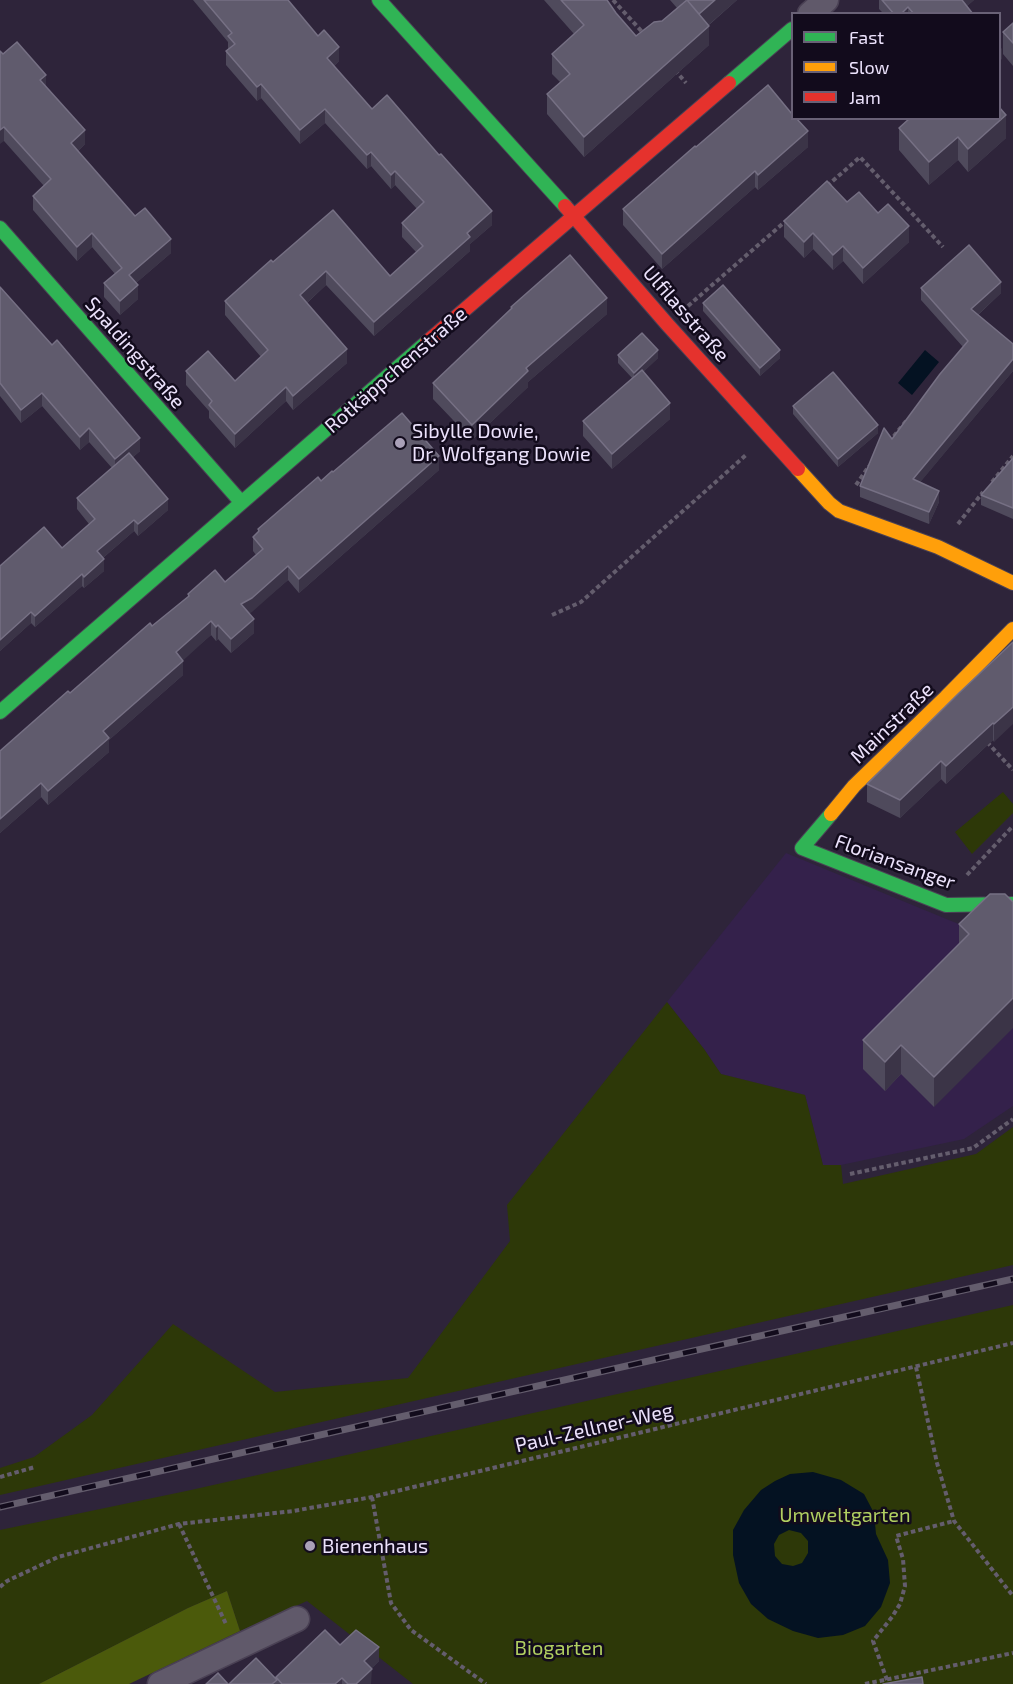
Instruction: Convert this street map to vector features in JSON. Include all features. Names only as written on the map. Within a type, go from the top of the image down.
[{"type":"street","name":"Ulfilasstraße","points":[[379,0],[829,503],[839,511],[938,548],[1013,583]]},
{"type":"street","points":[[812,12],[826,0]]},
{"type":"street","name":"Rotkäppchenstraße","points":[[0,712],[791,29]]},
{"type":"street","name":"Spaldingstraße","points":[[0,228],[241,502]]},
{"type":"street","name":"Mainstraße","points":[[802,848],[854,786],[1013,629]]},
{"type":"street","name":"Floriansanger","points":[[802,848],[946,905],[1013,904]]},
{"type":"street","points":[[159,1684],[297,1619]]},
{"type":"path","points":[[613,0],[651,43]]},
{"type":"path","points":[[674,69],[705,104]]},
{"type":"path","points":[[825,188],[860,157],[943,247]]},
{"type":"path","points":[[667,324],[790,218]]},
{"type":"path","points":[[883,449],[913,412]]},
{"type":"path","points":[[552,615],[581,602],[746,454],[763,430]]},
{"type":"path","points":[[938,548],[1013,456]]},
{"type":"path","points":[[839,511],[876,458]]},
{"type":"path","points":[[986,742],[1013,770]]},
{"type":"path","points":[[946,905],[963,879],[1013,826]]},
{"type":"path","points":[[850,1174],[973,1148],[1013,1119]]},
{"type":"path","name":"Paul-Zellner-Weg","points":[[0,1587],[7,1581],[58,1557],[179,1524],[293,1511],[372,1497],[1013,1342]]},
{"type":"path","points":[[916,1367],[937,1463],[954,1521],[1013,1596]]},
{"type":"path","points":[[0,1477],[35,1467]]},
{"type":"path","points":[[372,1497],[391,1604],[411,1630],[486,1684]]},
{"type":"path","points":[[887,1680],[873,1641],[900,1604],[905,1586],[903,1558],[896,1536],[954,1521]]},
{"type":"path","points":[[179,1524],[225,1623],[232,1649]]},
{"type":"path","points":[[865,1684],[1013,1653]]},
{"type":"shaded area","points":[[786,853],[978,932],[1013,928],[1013,1106],[964,1139],[841,1165],[823,1165],[805,1095],[721,1074],[667,1002]]},
{"type":"green space","points":[[1003,792],[1013,804],[1013,813],[972,854],[955,832]]},
{"type":"green space","points":[[667,1002],[721,1074],[805,1095],[823,1165],[841,1165],[843,1184],[976,1154],[1013,1127],[1013,1265],[0,1495],[0,1468],[34,1457],[92,1415],[173,1324],[275,1392],[408,1378],[510,1241],[507,1205]]},
{"type":"green space","name":"Umweltgarten","points":[[1013,1305],[1013,1684],[413,1684],[307,1601],[240,1631],[227,1591],[188,1608],[39,1684],[0,1684],[0,1530],[191,1490]]},
{"type":"green space","points":[[227,1591],[240,1631],[129,1684],[39,1684],[188,1608]]},
{"type":"water","points":[[925,350],[939,362],[912,395],[898,383]]},
{"type":"water","points":[[813,1472],[841,1480],[864,1494],[874,1513],[876,1534],[888,1560],[890,1583],[881,1607],[865,1626],[843,1635],[818,1638],[793,1631],[768,1619],[751,1604],[739,1583],[733,1555],[733,1530],[744,1510],[761,1490],[790,1474]],"holes":[[[789,1530],[801,1533],[808,1541],[808,1553],[802,1563],[793,1566],[782,1564],[775,1556],[774,1544],[779,1535]]]},
{"type":"building","points":[[204,0],[288,0],[318,36],[324,30],[339,47],[327,58],[372,109],[387,95],[492,211],[467,233],[470,237],[374,322],[326,271],[300,295],[347,349],[293,396],[286,387],[235,434],[209,405],[212,401],[186,371],[208,351],[235,381],[268,350],[225,301],[333,210],[390,276],[423,246],[402,223],[424,202],[395,171],[391,175],[371,152],[367,155],[325,109],[300,130],[261,84],[257,87],[226,51],[235,44],[228,36],[232,33]]},
{"type":"building","points":[[561,0],[607,0],[636,36],[654,22],[662,21],[687,0],[709,26],[584,137],[547,94],[570,74],[552,54],[584,25]]},
{"type":"building","points":[[687,0],[715,0],[699,14]]},
{"type":"building","points":[[882,0],[962,0],[971,12],[912,12],[908,7],[903,12],[892,12]]},
{"type":"building","points":[[1013,23],[1013,43],[1003,32]]},
{"type":"building","points":[[17,42],[46,75],[40,80],[85,130],[71,143],[135,216],[145,208],[171,239],[129,275],[138,285],[120,301],[104,283],[122,268],[92,233],[77,247],[33,196],[51,179],[4,127],[0,130],[0,51],[3,54]]},
{"type":"building","points":[[768,85],[791,113],[791,120],[798,120],[808,131],[758,175],[755,171],[662,254],[623,209]]},
{"type":"building","points":[[1001,109],[1006,115],[1001,119]]},
{"type":"building","points":[[908,120],[1000,120],[968,149],[958,137],[929,162],[899,128]]},
{"type":"building","points":[[827,181],[847,202],[859,192],[878,213],[888,204],[909,226],[863,268],[843,246],[833,255],[813,233],[804,242],[784,221]]},
{"type":"building","points":[[969,245],[1001,282],[971,309],[1013,344],[1013,359],[913,479],[939,491],[929,512],[860,486],[884,428],[892,439],[940,374],[968,341],[921,288]]},
{"type":"building","points":[[570,255],[607,298],[526,368],[528,371],[472,425],[433,383],[511,307]]},
{"type":"building","points":[[723,285],[780,350],[760,368],[703,303]]},
{"type":"building","points":[[0,287],[52,345],[57,340],[140,438],[115,459],[89,428],[80,437],[42,393],[21,410],[0,383]]},
{"type":"building","points":[[642,333],[658,350],[634,373],[618,355]]},
{"type":"building","points":[[642,370],[670,403],[612,454],[583,421]]},
{"type":"building","points":[[833,372],[878,425],[838,459],[793,406]]},
{"type":"building","points":[[402,413],[439,456],[299,579],[288,566],[252,598],[241,604],[254,619],[231,639],[211,621],[176,652],[183,661],[103,731],[109,738],[48,791],[41,783],[0,819],[0,751],[150,623],[152,626],[189,596],[188,594],[215,570],[225,582],[263,549],[253,537],[259,531],[258,529],[318,477],[321,481],[333,472]]},
{"type":"building","points":[[129,453],[168,499],[138,524],[134,520],[97,551],[104,559],[84,577],[82,574],[35,616],[31,612],[0,640],[0,566],[44,527],[62,548],[95,519],[77,498]]},
{"type":"building","points":[[1013,458],[1013,508],[981,495]]},
{"type":"building","points":[[1013,642],[1013,707],[946,766],[941,761],[900,800],[867,784],[959,693]]},
{"type":"building","points":[[990,894],[1005,894],[1013,902],[1013,998],[934,1077],[901,1045],[885,1062],[863,1040],[969,934],[959,924]]},
{"type":"building","points":[[325,1630],[340,1645],[356,1630],[379,1647],[364,1661],[372,1669],[356,1684],[348,1684],[342,1678],[335,1684],[282,1684],[276,1677]]},
{"type":"building","points":[[256,1658],[277,1680],[272,1684],[229,1684]]},
{"type":"building","points":[[218,1673],[228,1684],[206,1684]]},
{"type":"building","points":[[922,1677],[923,1684],[883,1684]]},
{"type":"railway","points":[[0,1507],[1013,1279]]},
{"type":"traffic: fast","points":[[379,0],[565,206]]},
{"type":"traffic: fast","points":[[729,83],[791,30]]},
{"type":"traffic: fast","points":[[0,228],[241,502]]},
{"type":"traffic: fast","points":[[0,712],[427,342]]},
{"type":"traffic: fast","points":[[831,814],[802,848],[946,905],[1013,904]]},
{"type":"traffic: slow","points":[[798,469],[839,511],[938,547],[1013,583]]},
{"type":"traffic: slow","points":[[831,814],[854,786],[1013,629]]},
{"type":"traffic: jam","points":[[427,342],[729,83]]},
{"type":"traffic: jam","points":[[565,206],[667,324],[798,469]]},
{"type":"place","name":"Sibylle Dowie, Dr. Wolfgang Dowie","points":[[400,443]]},
{"type":"place","name":"Bienenhaus","points":[[310,1546]]},
{"type":"park label","name":"Biogarten","points":[[559,1648]]}]
